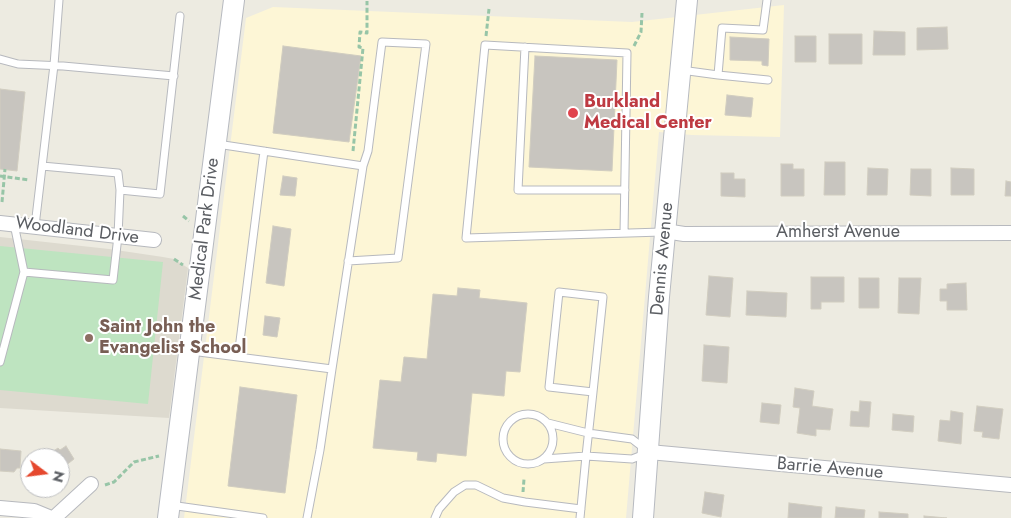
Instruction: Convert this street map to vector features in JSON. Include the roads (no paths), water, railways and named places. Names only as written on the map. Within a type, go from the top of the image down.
[{"type":"street","name":"Medical Park Drive","points":[[169,511],[234,0]]},
{"type":"street","name":"Dennis Avenue","points":[[643,518],[665,231],[687,0]]},
{"type":"street","name":"Woodland Drive","points":[[7,223],[154,240]]},
{"type":"street","name":"Amherst Avenue","points":[[665,231],[684,234],[1011,233]]},
{"type":"street","name":"Barrie Avenue","points":[[649,452],[1011,485]]},
{"type":"street","points":[[0,508],[34,511],[53,518],[87,487]]},
{"type":"lane","points":[[35,226],[54,65],[59,0]]},
{"type":"lane","points":[[718,75],[722,28],[763,30],[767,0]]},
{"type":"lane","points":[[120,190],[160,194],[180,16]]},
{"type":"lane","points":[[307,518],[320,450],[362,166],[368,151],[382,42],[426,44],[398,258],[348,261]]},
{"type":"lane","points":[[624,233],[627,53],[485,45],[466,238],[624,233],[665,231]]},
{"type":"lane","points":[[525,47],[518,190],[625,190]]},
{"type":"lane","points":[[0,59],[18,64],[54,65],[174,76]]},
{"type":"lane","points":[[681,70],[768,80]]},
{"type":"lane","points":[[215,144],[362,166]]},
{"type":"lane","points":[[238,357],[264,151]]},
{"type":"lane","points":[[24,272],[113,280],[118,236],[120,190],[118,173],[42,166]]},
{"type":"lane","points":[[0,362],[24,272],[7,223]]},
{"type":"lane","points":[[580,518],[580,509],[594,392],[603,297],[559,292],[549,387],[594,392]]},
{"type":"lane","points":[[190,351],[332,369]]},
{"type":"lane","points":[[535,414],[548,423],[588,433],[632,440],[649,452],[632,459],[586,456],[544,459],[529,464],[514,460],[504,448],[504,432],[507,425],[519,415],[535,414]]},
{"type":"lane","points":[[544,459],[549,453],[554,438],[548,423]]},
{"type":"lane","points":[[435,518],[454,492],[465,485],[476,485],[503,498],[580,509]]},
{"type":"lane","points":[[169,511],[263,518]]},
{"type":"place","name":"Burkland Medical Center","points":[[573,113]]},
{"type":"place","name":"Saint John the Evangelist School","points":[[89,338]]}]
